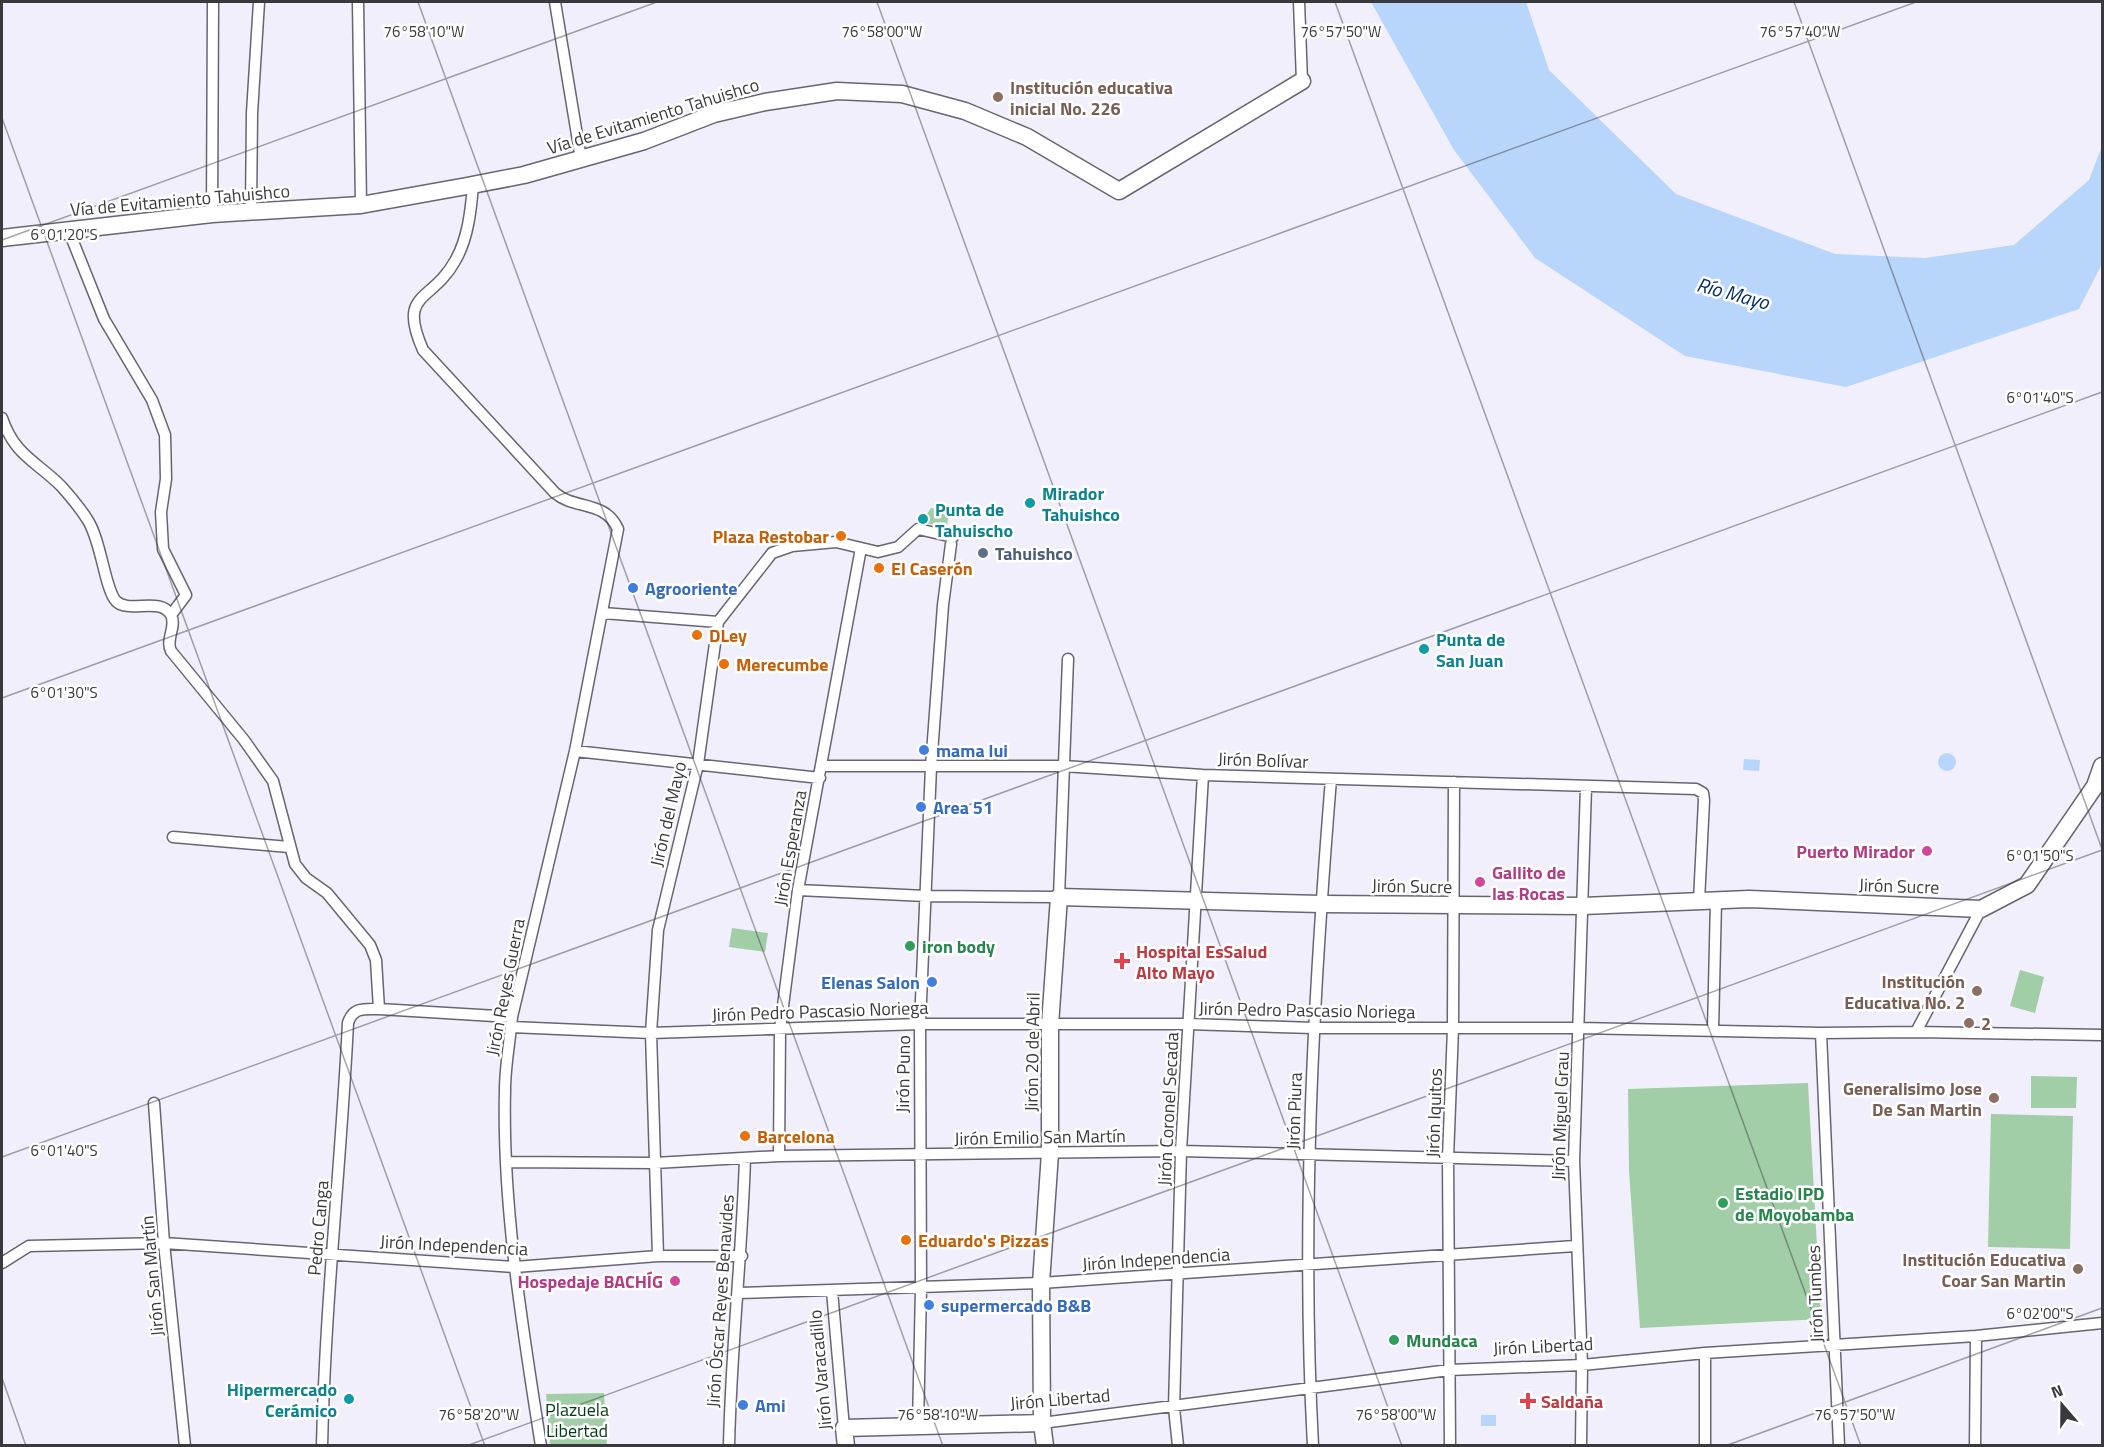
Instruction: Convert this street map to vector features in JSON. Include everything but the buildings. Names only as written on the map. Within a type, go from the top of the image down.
[{"type":"street","points":[[212,214],[213,2]]},
{"type":"street","points":[[250,211],[252,113],[259,2]]},
{"type":"street","points":[[358,2],[361,205]]},
{"type":"street","points":[[555,2],[581,159]]},
{"type":"street","points":[[1299,2],[1302,81]]},
{"type":"street","name":"Vía de Evitamiento Tahuishco","points":[[2,238],[212,214],[361,205],[524,175],[644,141],[714,114],[765,102],[837,91],[902,94],[965,111],[1027,137],[1119,191],[1302,81]]},
{"type":"street","name":"Jirón Reyes Guerra","points":[[473,185],[467,226],[459,254],[448,271],[421,298],[413,312],[412,326],[423,350],[555,493],[565,500],[599,508],[615,521],[618,529],[575,751],[512,1022],[504,1091],[515,1268],[541,1446]]},
{"type":"street","points":[[68,229],[104,319],[152,400],[165,435],[166,479],[161,512],[163,549],[186,595],[171,615]]},
{"type":"street","points":[[2,418],[23,456],[61,486],[89,521],[102,552],[111,593],[116,602],[125,606],[163,608],[171,615],[173,626],[169,647],[244,740],[273,781],[295,864],[306,878],[327,893],[370,945],[376,960],[379,1009]]},
{"type":"street","name":"Jirón Puno","points":[[861,548],[878,552],[898,547],[918,529],[952,540],[943,605],[931,767],[920,1024],[921,1289],[918,1425]]},
{"type":"street","points":[[603,613],[718,622],[772,553],[792,546],[836,542],[861,548]]},
{"type":"street","name":"Jirón Esperanza","points":[[778,1156],[780,1029],[798,890],[861,548]]},
{"type":"street","name":"Jirón del Mayo","points":[[658,1257],[651,1033],[658,930],[698,764],[718,622]]},
{"type":"street","name":"Jirón 20 de Abril","points":[[1045,1446],[1042,1423],[1041,1283],[1050,1153],[1050,1025],[1059,897],[1068,659]]},
{"type":"street","points":[[575,751],[820,778]]},
{"type":"street","name":"Jirón Bolívar","points":[[822,766],[1063,766],[1203,775],[1586,788],[1696,789],[1703,793],[1699,901]]},
{"type":"street","points":[[1916,1032],[1981,909],[2026,885],[2095,786],[2103,766]]},
{"type":"street","name":"Jirón Coronel Secada","points":[[1178,1446],[1174,1408],[1181,1151],[1203,775]]},
{"type":"street","name":"Jirón Piura","points":[[1313,1446],[1307,1265],[1314,1028],[1331,779]]},
{"type":"street","name":"Jirón Iquitos","points":[[1450,1446],[1448,1158],[1455,906],[1454,782]]},
{"type":"street","name":"Jirón Miguel Grau","points":[[1581,1446],[1582,1365],[1575,1246],[1574,1161],[1586,788]]},
{"type":"street","points":[[173,837],[289,847]]},
{"type":"street","points":[[798,890],[926,896],[1059,897]]},
{"type":"street","name":"Jirón Sucre","points":[[1059,897],[1196,902],[1455,906],[1583,906],[1749,899],[1981,909]]},
{"type":"street","points":[[1713,1030],[1716,901]]},
{"type":"street","name":"Jirón Pedro Pascasio Noriega","points":[[351,1014],[359,1009],[379,1009],[651,1033],[920,1024],[1188,1024],[1314,1028],[1579,1028],[1821,1034],[1916,1032],[2103,1035]]},
{"type":"street","name":"Pedro Canga","points":[[322,1446],[324,1349],[342,1136],[348,1023],[351,1014]]},
{"type":"street","name":"Jirón Tumbes","points":[[1821,1034],[1839,1446]]},
{"type":"street","name":"Jirón San Martín","points":[[154,1103],[164,1243],[185,1446]]},
{"type":"street","name":"Jirón Emilio San Martín","points":[[507,1162],[655,1163],[778,1156],[1181,1151],[1574,1161]]},
{"type":"street","name":"Jirón Óscar Reyes Benavides","points":[[729,1446],[730,1378],[742,1256],[745,1158]]},
{"type":"street","points":[[642,1257],[657,1238]]},
{"type":"street","name":"Jirón Independencia","points":[[2,1263],[29,1246],[164,1243],[515,1268],[642,1257],[742,1256]]},
{"type":"street","name":"Jirón Independencia","points":[[738,1293],[921,1289],[1041,1283],[1575,1246]]},
{"type":"street","name":"Jirón Varacadillo","points":[[832,1291],[846,1446]]},
{"type":"street","name":"Jirón Libertad","points":[[844,1428],[1042,1423],[1174,1408],[1310,1387],[1449,1370],[1582,1365],[1705,1353],[1976,1336],[2103,1323]]},
{"type":"street","points":[[1975,1446],[1976,1336]]},
{"type":"street","points":[[1705,1353],[1705,1446]]},
{"type":"green space","points":[[931,508],[945,509],[949,512],[947,526],[921,523]]},
{"type":"green space","points":[[732,928],[768,933],[765,952],[729,947]]},
{"type":"green space","points":[[2020,970],[2044,977],[2035,1013],[2010,1006]]},
{"type":"green space","points":[[2031,1076],[2077,1077],[2076,1108],[2031,1108]]},
{"type":"green space","name":"Estadio IPD de Moyobamba","points":[[1808,1083],[1821,1319],[1640,1328],[1629,1171],[1628,1089]]},
{"type":"green space","points":[[1991,1114],[2073,1116],[2070,1249],[1988,1247]]},
{"type":"green space","name":"Plazuela Libertad","points":[[604,1393],[607,1445],[550,1445],[546,1394]]},
{"type":"water","name":"Río Mayo","points":[[1371,2],[1526,2],[1549,70],[1676,194],[1835,254],[1925,258],[2014,245],[2089,180],[2102,146],[2102,264],[2079,309],[1846,387],[1685,356],[1535,258],[1454,150]]},
{"type":"water","points":[[1947,753],[1953,756],[1956,762],[1953,768],[1947,771],[1941,768],[1938,762],[1941,756]]},
{"type":"water","points":[[1744,759],[1760,760],[1759,771],[1743,770]]},
{"type":"water","points":[[1481,1415],[1496,1415],[1496,1426],[1481,1426]]},
{"type":"place","name":"Institución educativa inicial No. 226","points":[[998,97]]},
{"type":"place","name":"Mirador Tahuishco","points":[[1030,503]]},
{"type":"place","name":"Punta de Tahuischo","points":[[923,519]]},
{"type":"place","name":"Plaza Restobar","points":[[841,536]]},
{"type":"place","name":"Tahuishco","points":[[983,553]]},
{"type":"place","name":"El Caserón","points":[[879,568]]},
{"type":"place","name":"Agrooriente","points":[[633,588]]},
{"type":"place","name":"DLey","points":[[697,635]]},
{"type":"place","name":"Punta de San Juan","points":[[1424,649]]},
{"type":"place","name":"Merecumbe","points":[[724,664]]},
{"type":"place","name":"mama lui","points":[[924,750]]},
{"type":"place","name":"Area 51","points":[[921,807]]},
{"type":"place","name":"Puerto Mirador","points":[[1927,851]]},
{"type":"place","name":"Gallito de las Rocas","points":[[1480,882]]},
{"type":"place","name":"iron body","points":[[910,946]]},
{"type":"place","name":"Hospital EsSalud Alto Mayo","points":[[1122,961]]},
{"type":"place","name":"Elenas Salon","points":[[932,982]]},
{"type":"place","name":"Institución Educativa No. 2","points":[[1977,991]]},
{"type":"place","name":"2","points":[[1969,1023]]},
{"type":"place","name":"Generalisimo Jose De San Martin","points":[[1994,1098]]},
{"type":"place","name":"Barcelona","points":[[745,1136]]},
{"type":"place","name":"Estadio IPD de Moyobamba","points":[[1723,1203]]},
{"type":"place","name":"Eduardo's Pizzas","points":[[906,1240]]},
{"type":"place","name":"Institución Educativa Coar San Martin","points":[[2078,1269]]},
{"type":"place","name":"Hospedaje BACHÍG","points":[[675,1281]]},
{"type":"place","name":"supermercado B&B","points":[[929,1305]]},
{"type":"place","name":"Mundaca","points":[[1394,1340]]},
{"type":"place","name":"Hipermercado Cerámico","points":[[349,1399]]},
{"type":"place","name":"Saldaña","points":[[1528,1401]]},
{"type":"place","name":"Ami","points":[[743,1405]]}]
